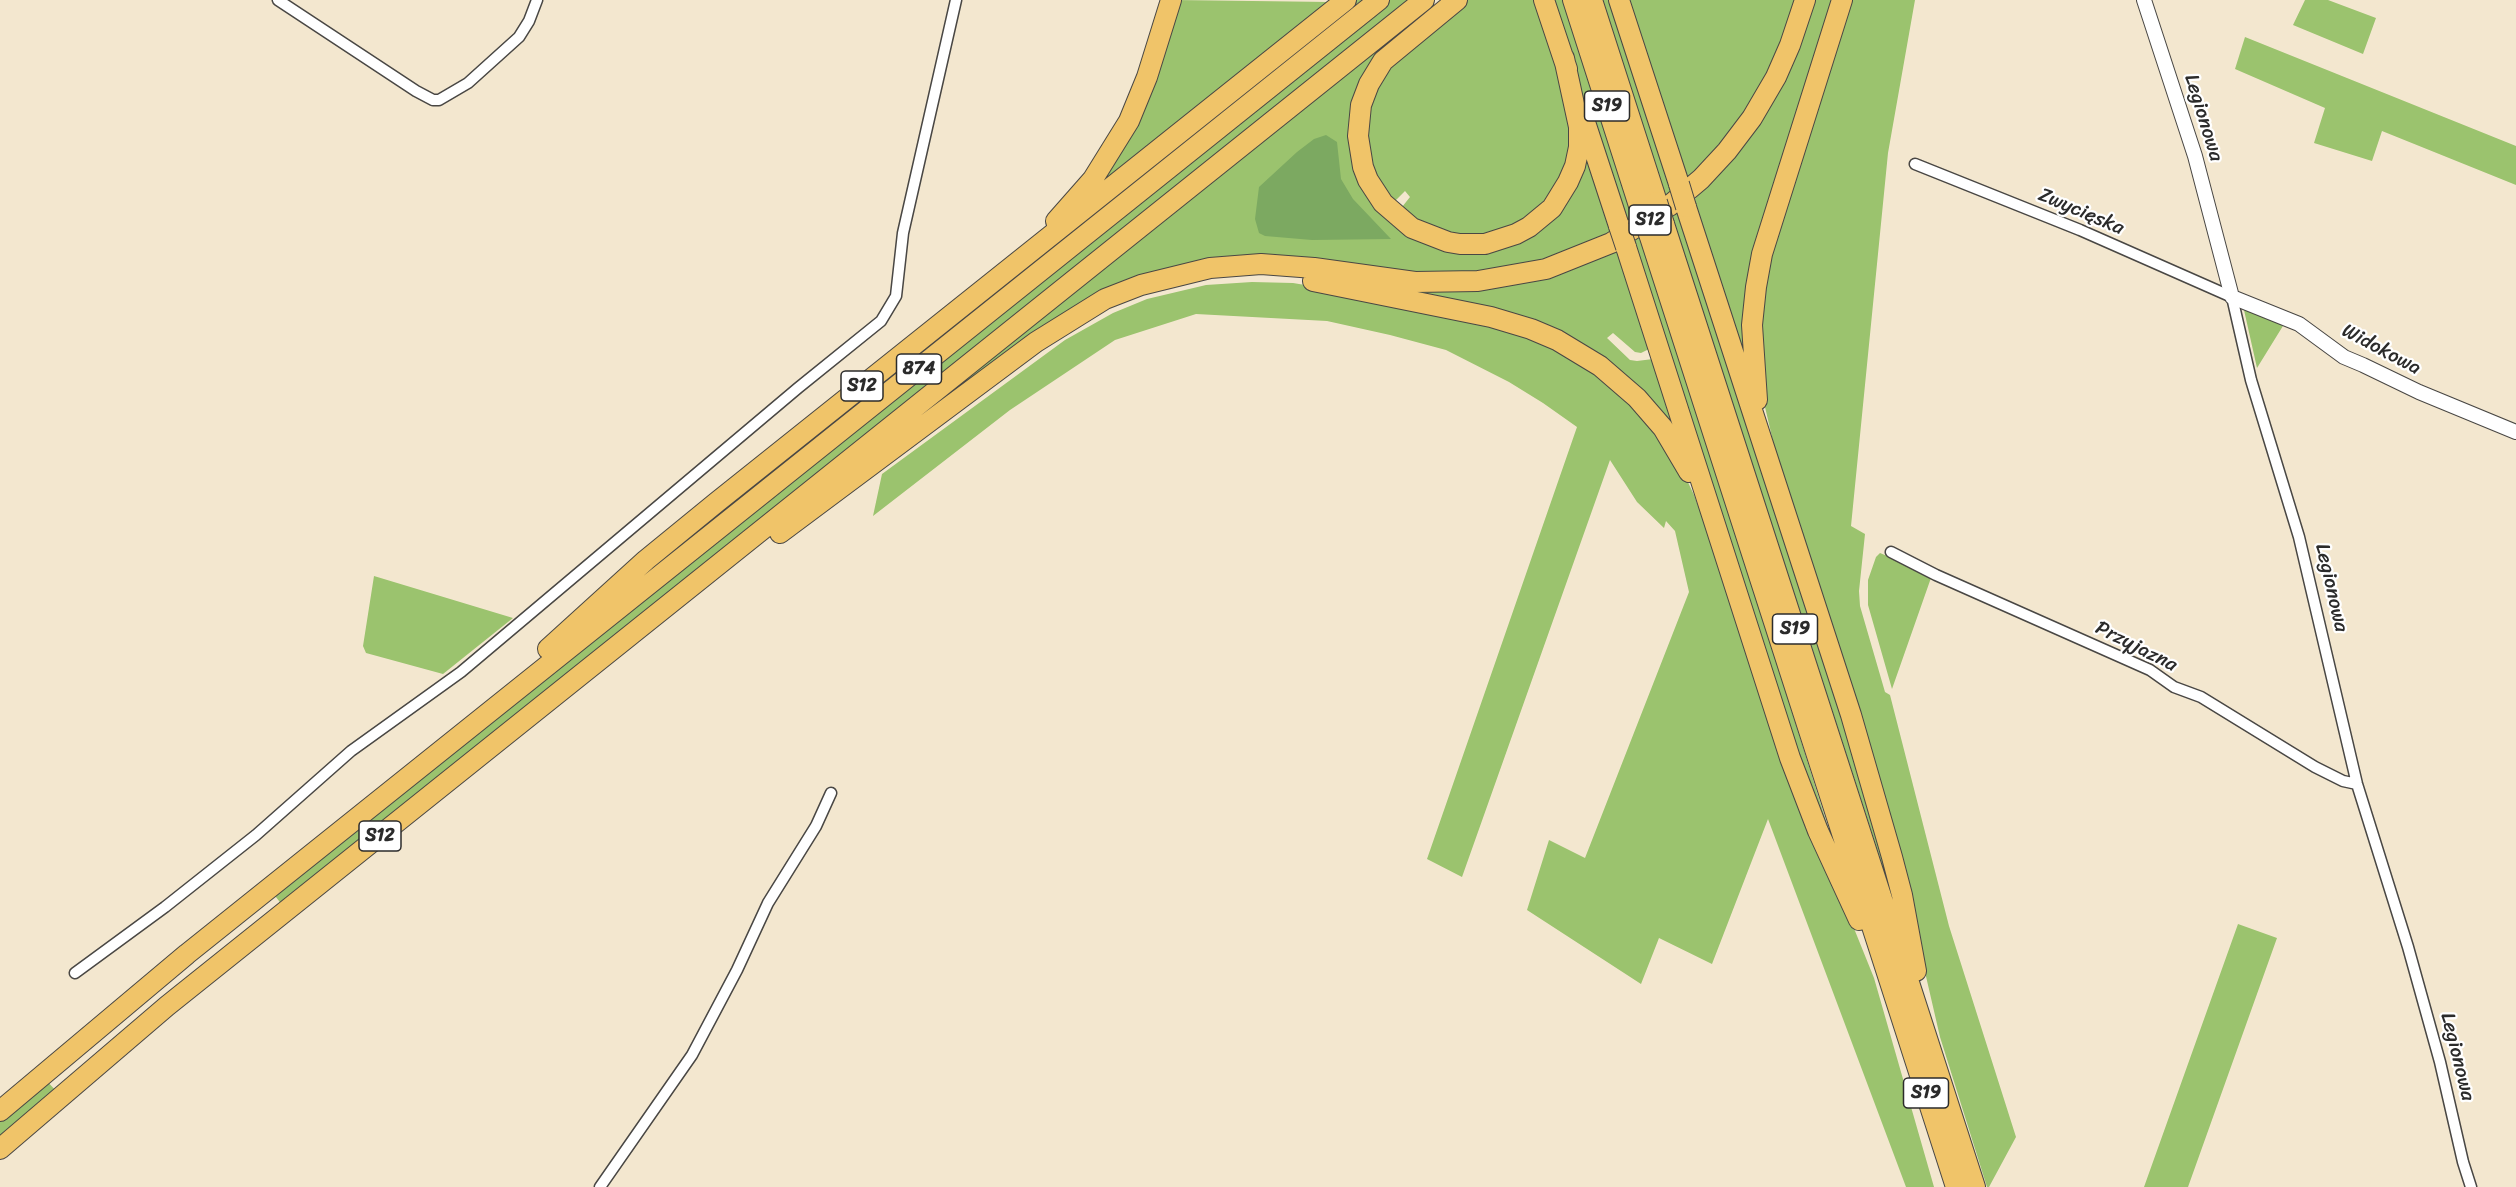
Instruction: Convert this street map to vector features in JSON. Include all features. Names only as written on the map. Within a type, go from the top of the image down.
[{"type":"highway","name":"S12","points":[[0,1111],[163,973],[458,736],[524,670],[646,560],[1007,271],[1080,194],[1118,141],[1147,77],[1171,0]]},
{"type":"highway","points":[[1007,271],[1346,0]]},
{"type":"highway","name":"874","points":[[458,736],[1379,0]]},
{"type":"highway","name":"874","points":[[646,623],[1424,0]]},
{"type":"highway","points":[[1457,0],[1383,62],[1369,84],[1360,113],[1360,152],[1368,180],[1383,203],[1412,228],[1448,242],[1485,244],[1516,234],[1529,227],[1552,208],[1569,182],[1579,147],[1579,127],[1564,58]]},
{"type":"highway","points":[[1544,0],[1806,801],[1895,999]]},
{"type":"highway","name":"S19","points":[[1573,0],[1649,207]]},
{"type":"highway","name":"S19","points":[[1592,0],[1649,207],[1895,999],[1956,1187]]},
{"type":"highway","points":[[1619,0],[1851,715],[1892,857],[1911,941],[1925,1033]]},
{"type":"highway","name":"S12","points":[[1147,283],[1210,268],[1261,264],[1314,268],[1388,279],[1456,283],[1514,276],[1546,269],[1581,257],[1611,243],[1650,220],[1689,190],[1720,160],[1752,118],[1776,77],[1790,45],[1805,0]]},
{"type":"highway","points":[[1773,470],[1756,390],[1752,344],[1756,287],[1768,232],[1842,0]]},
{"type":"highway","name":"S19","points":[[1656,229],[1975,1187]]},
{"type":"highway","points":[[646,623],[685,604],[1059,326],[1106,299],[1147,283],[1210,276],[1284,276],[1491,317],[1544,334],[1569,346],[1620,381],[1646,407],[1683,460],[1720,537]]},
{"type":"highway","name":"S12","points":[[0,1149],[176,999],[646,623]]},
{"type":"street","points":[[278,0],[411,88],[433,100],[447,97],[494,62],[519,37],[529,21],[537,0]]},
{"type":"street","points":[[75,973],[165,907],[256,835],[351,751],[461,672],[798,388],[881,321],[896,296],[903,233],[956,0]]},
{"type":"street","name":"Legionowa","points":[[2144,0],[2195,156],[2259,410],[2299,537],[2357,784],[2408,947],[2471,1187]]},
{"type":"street","name":"Zwycięska","points":[[1915,164],[2080,230],[2232,297]]},
{"type":"street","name":"Widokowa","points":[[2232,297],[2299,324],[2344,357],[2516,432]]},
{"type":"street","name":"Przyjazna","points":[[1891,552],[1936,575],[2150,670],[2174,687],[2201,697],[2315,767],[2343,781],[2357,784]]},
{"type":"street","points":[[600,1187],[692,1055],[737,970],[768,903],[816,826],[831,793]]},
{"type":"green space","points":[[1175,0],[1330,2],[1080,206]]},
{"type":"green space","points":[[1352,0],[1362,0],[1299,48],[1150,172],[635,583],[635,578]]},
{"type":"green space","points":[[1388,0],[1416,0],[282,905],[273,893]]},
{"type":"green space","points":[[1442,0],[1377,61],[1360,173],[1433,242],[1528,233],[1586,141],[1614,234],[1562,256],[1473,275],[1159,273],[854,469],[1304,105]]},
{"type":"green space","points":[[1468,0],[1535,0],[1573,123],[1566,173],[1539,210],[1503,232],[1467,238],[1431,231],[1402,207],[1410,197],[1405,191],[1395,201],[1391,201],[1370,166],[1366,127],[1372,96],[1394,61]]},
{"type":"green space","points":[[1551,0],[1563,0],[1733,524],[1843,875],[1807,793]]},
{"type":"green space","points":[[1602,0],[1615,0],[1879,826],[1906,938]]},
{"type":"green space","points":[[1625,0],[1798,0],[1765,83],[1717,153],[1683,182]]},
{"type":"green space","points":[[1815,0],[1838,0],[1767,217],[1750,374],[1691,204],[1777,94],[1800,47]]},
{"type":"green space","points":[[1850,0],[1915,0],[1888,153],[1851,526],[1865,534],[1859,591],[1860,606],[1885,692],[1890,695],[1949,926],[2016,1137],[1989,1187],[1987,1187],[1940,1037],[1901,868],[1780,471],[1765,407],[1760,353],[1761,308],[1769,259]]},
{"type":"green space","points":[[2305,0],[2328,0],[2376,18],[2363,54],[2293,25]]},
{"type":"green space","points":[[2245,37],[2516,146],[2516,185],[2382,131],[2372,161],[2314,143],[2325,108],[2235,69]]},
{"type":"green space","points":[[1326,135],[1337,142],[1341,179],[1353,199],[1391,239],[1312,240],[1265,236],[1259,233],[1255,219],[1259,187],[1297,152],[1314,139]]},
{"type":"green space","points":[[1620,250],[1649,349],[1641,353],[1635,352],[1613,333],[1607,338],[1630,360],[1653,359],[1685,451],[1594,356],[1378,287],[1448,292],[1502,287],[1565,272]]},
{"type":"green space","points":[[1252,282],[1293,283],[1329,289],[1483,321],[1550,343],[1619,388],[1677,459],[1694,495],[1874,978],[1934,1187],[1906,1187],[1768,819],[1712,964],[1659,938],[1641,984],[1527,910],[1549,840],[1585,858],[1689,592],[1675,531],[1666,521],[1664,528],[1637,502],[1610,460],[1462,877],[1427,859],[1577,427],[1543,403],[1509,382],[1446,350],[1390,335],[1327,321],[1196,314],[1115,340],[1010,410],[873,516],[882,474],[1065,340],[1113,313],[1147,299],[1206,285]]},
{"type":"green space","points":[[2244,310],[2286,321],[2257,368]]},
{"type":"green space","points":[[1880,553],[1932,575],[1892,689],[1868,605],[1868,580],[1876,557]]},
{"type":"green space","points":[[374,576],[513,618],[443,674],[366,653],[363,646]]},
{"type":"green space","points":[[2238,924],[2277,938],[2188,1187],[2144,1187]]},
{"type":"green space","points":[[46,1080],[57,1092],[0,1143],[0,1121]]}]
